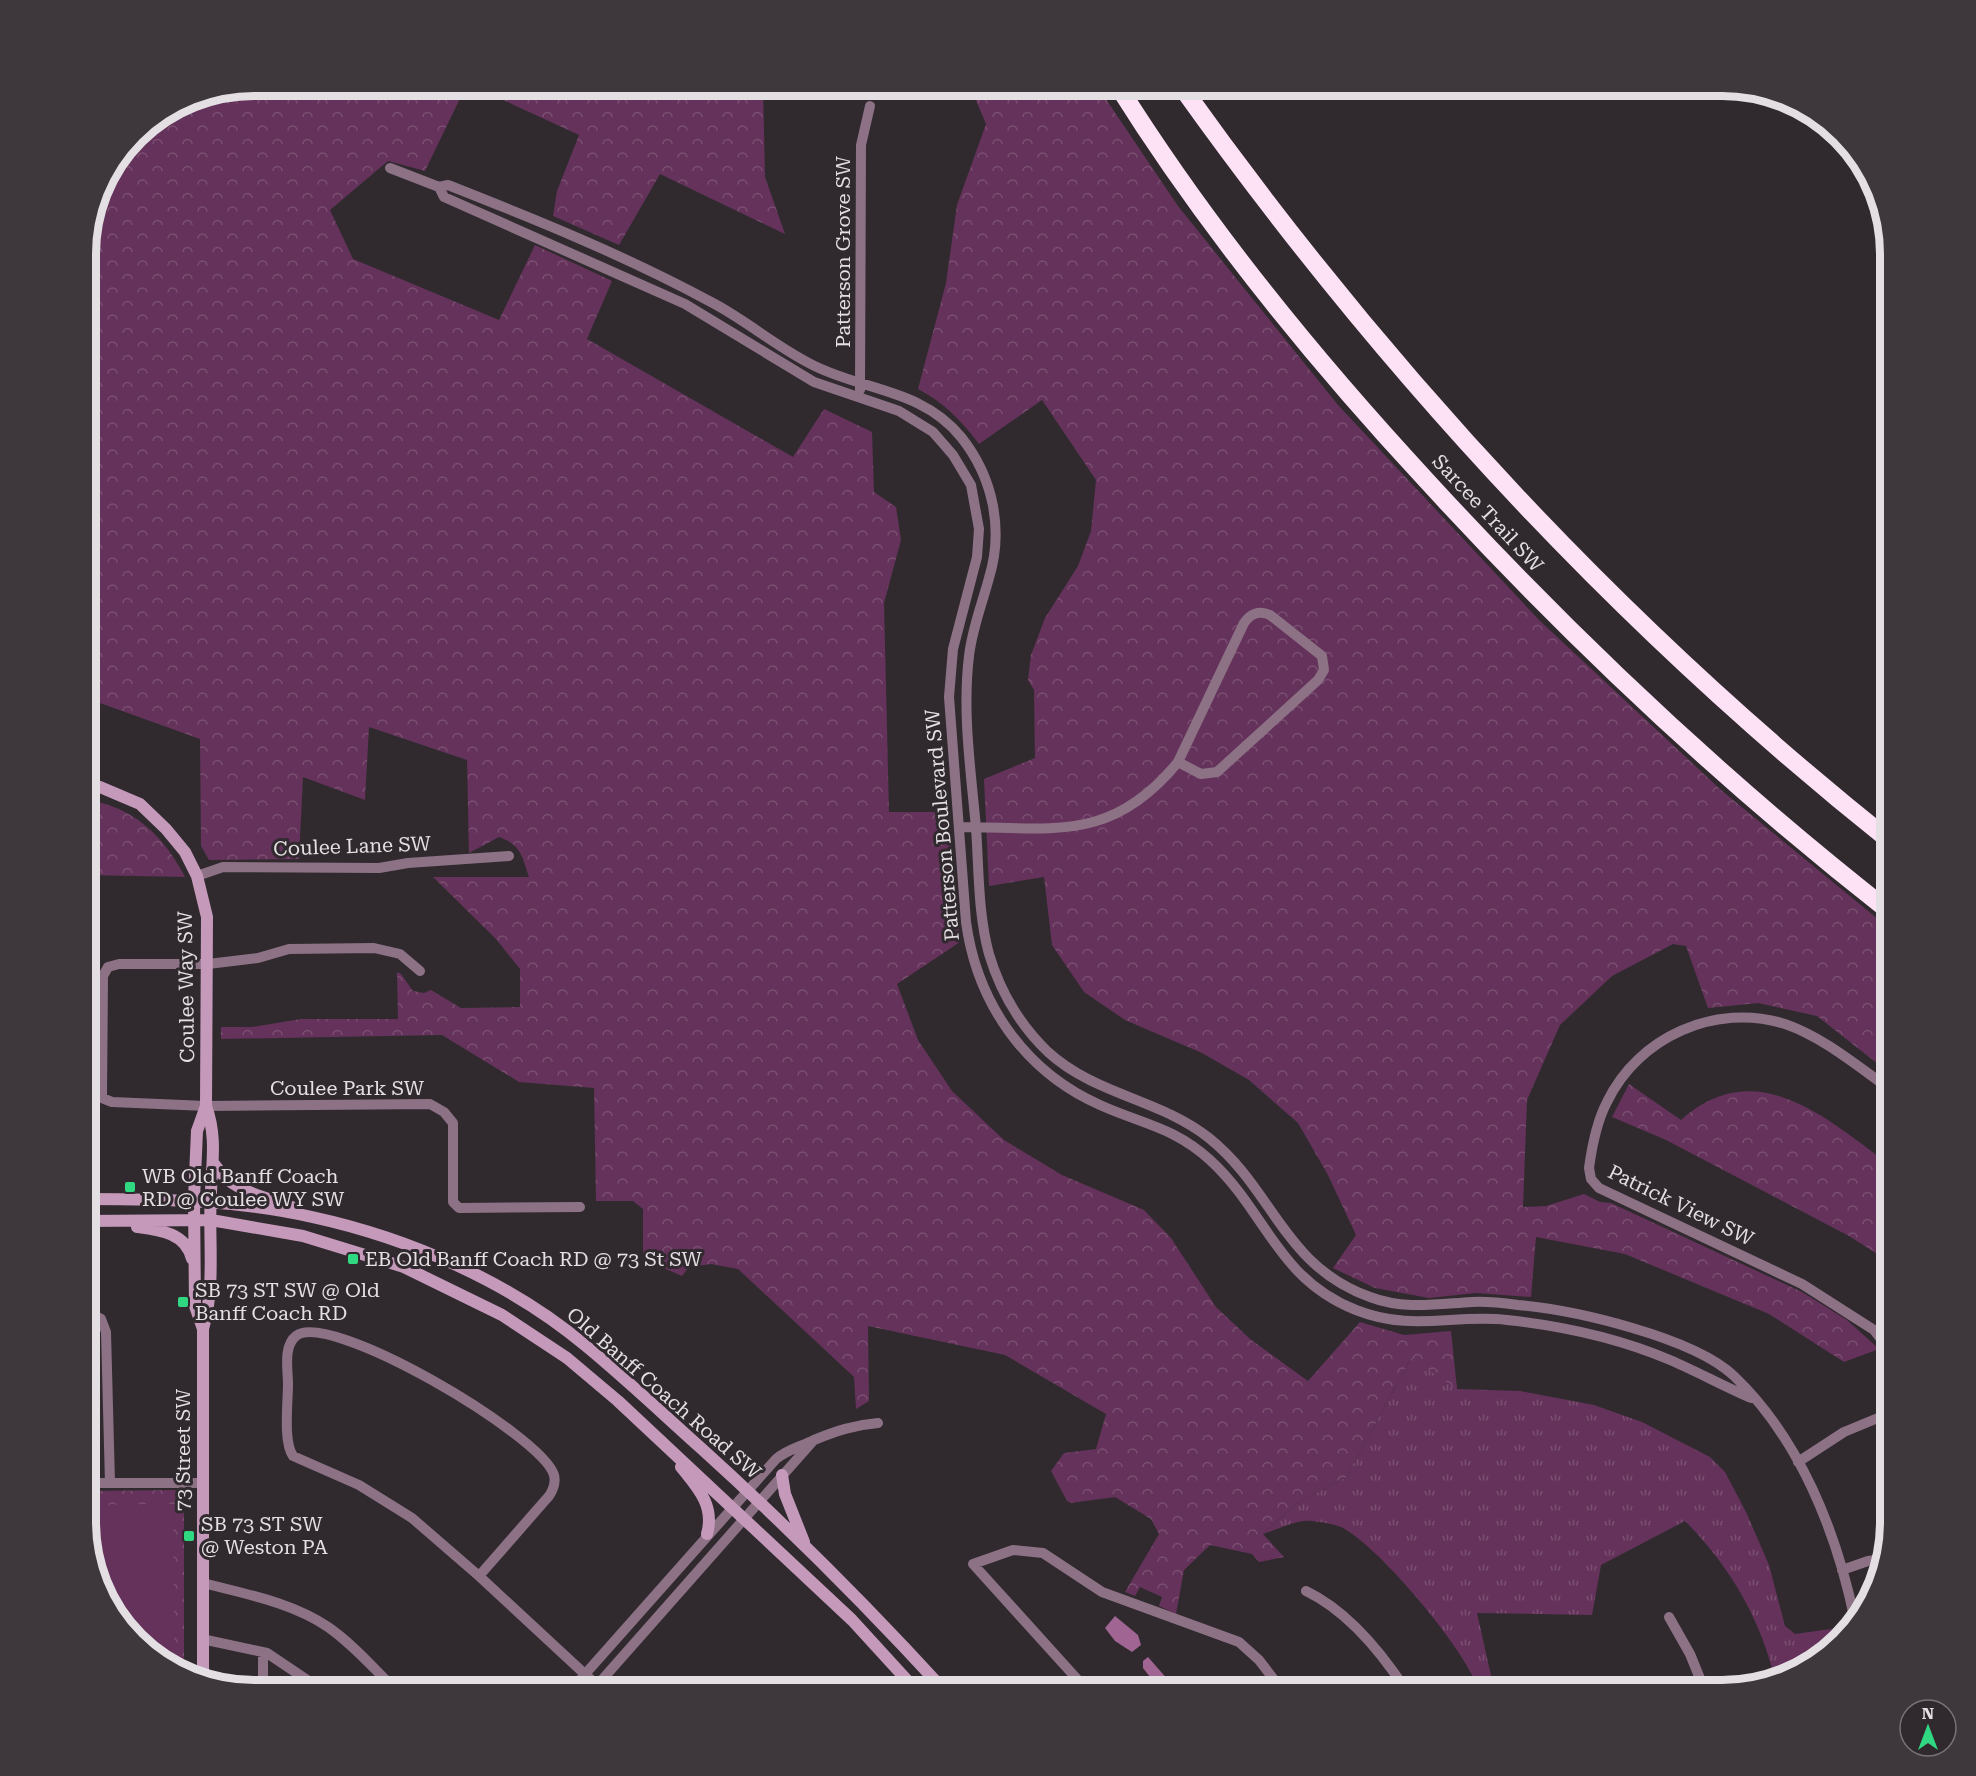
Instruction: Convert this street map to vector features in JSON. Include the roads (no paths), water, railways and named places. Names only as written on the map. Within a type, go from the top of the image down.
[{"type":"highway","points":[[1116,96],[1166,162]]},
{"type":"highway","name":"Sarcee Trail SW","points":[[1124,96],[1166,162],[1265,292],[1352,398],[1489,548],[1641,699],[1754,801],[1880,904]]},
{"type":"highway","name":"Sarcee Trail SW","points":[[1189,96],[1339,296],[1496,474],[1606,588],[1686,665],[1880,832]]},
{"type":"main road","name":"Coulee Way SW","points":[[96,786],[140,804],[166,829],[185,852],[197,876],[207,917],[206,1106]]},
{"type":"main road","name":"73 Street SW","points":[[202,1329],[210,1305],[211,1201],[214,1164],[213,1131],[206,1106]]},
{"type":"main road","name":"73 Street SW","points":[[202,1672],[202,1329],[195,1306],[194,1199],[197,1131],[206,1106]]},
{"type":"main road","points":[[214,1164],[224,1179],[240,1189],[335,1222]]},
{"type":"main road","name":"Old Banff Coach Road SW","points":[[96,1199],[194,1199],[258,1206],[335,1222],[435,1257],[527,1304],[586,1345],[759,1501],[934,1680]]},
{"type":"main road","name":"Old Banff Coach Road SW","points":[[96,1221],[211,1220],[331,1243],[404,1267],[461,1293],[511,1320],[567,1358],[658,1437],[852,1620],[907,1680]]},
{"type":"main road","points":[[96,1222],[171,1234],[186,1244],[194,1266]]},
{"type":"main road","points":[[658,1437],[705,1499],[710,1520],[707,1534]]},
{"type":"main road","points":[[782,1475],[784,1494],[807,1549]]},
{"type":"street","name":"Patterson Grove SW","points":[[858,398],[860,383],[861,145],[870,106]]},
{"type":"street","name":"Patterson Boulevard SW","points":[[390,168],[439,187],[448,185],[628,259],[739,317],[814,366],[860,383],[900,394],[945,421],[974,456],[992,498],[996,526],[995,556],[969,652],[966,715],[987,948],[997,978],[1018,1017],[1048,1052],[1080,1075],[1108,1090],[1186,1121],[1235,1162],[1282,1228],[1315,1266],[1349,1289],[1398,1304],[1427,1306],[1489,1302],[1552,1309],[1615,1322],[1712,1361],[1733,1374],[1778,1427],[1798,1462],[1822,1510],[1842,1570],[1852,1611]]},
{"type":"street","name":"Patterson Boulevard SW","points":[[439,187],[444,197],[622,274],[736,332],[804,377],[899,411],[933,432],[958,461],[976,502],[979,529],[977,557],[953,649],[950,715],[970,945],[982,986],[1005,1027],[1031,1058],[1068,1088],[1100,1105],[1141,1119],[1178,1136],[1225,1175],[1290,1265],[1317,1289],[1349,1307],[1381,1318],[1410,1322],[1497,1319],[1583,1332],[1662,1357],[1754,1400]]},
{"type":"street","points":[[622,274],[628,259]]},
{"type":"street","points":[[976,502],[992,498]]},
{"type":"street","points":[[959,827],[1055,830],[1091,824],[1133,805],[1178,762],[1192,738],[1244,623],[1253,614],[1261,612],[1270,615],[1322,656],[1324,670],[1318,680],[1217,772],[1201,774],[1178,762]]},
{"type":"street","points":[[953,649],[969,652]]},
{"type":"street","name":"Coulee Lane SW","points":[[197,876],[223,867],[380,868],[408,862],[510,856]]},
{"type":"street","points":[[206,1106],[112,1102],[102,1098],[103,976],[108,967],[119,964],[207,964],[258,958],[289,949],[374,948],[399,954],[420,971]]},
{"type":"street","points":[[1005,1027],[1018,1017]]},
{"type":"street","name":"Patrick View SW","points":[[1880,1082],[1828,1046],[1785,1024],[1745,1018],[1717,1019],[1697,1024],[1662,1040],[1627,1070],[1606,1103],[1589,1168],[1591,1179],[1599,1188],[1824,1296],[1874,1330],[1880,1338]]},
{"type":"street","name":"Coulee Park SW","points":[[206,1106],[430,1104],[444,1112],[453,1123],[453,1202],[459,1208],[580,1207]]},
{"type":"street","points":[[1178,1136],[1186,1121]]},
{"type":"street","points":[[96,1316],[101,1319],[106,1332],[110,1483]]},
{"type":"street","points":[[479,1576],[549,1496],[554,1486],[552,1470],[492,1418],[425,1375],[372,1351],[314,1332],[305,1332],[296,1336],[288,1348],[288,1440],[293,1456],[359,1485],[392,1504],[435,1536],[589,1680]]},
{"type":"street","points":[[1798,1462],[1844,1432],[1880,1417]]},
{"type":"street","points":[[580,1680],[746,1490],[786,1451],[829,1432],[878,1423]]},
{"type":"street","points":[[605,1680],[813,1441]]},
{"type":"street","points":[[96,1483],[202,1483]]},
{"type":"street","points":[[1078,1680],[973,1564],[1013,1550],[1043,1553],[1102,1592],[1239,1642],[1259,1660],[1274,1680]]},
{"type":"street","points":[[1842,1570],[1875,1560]]},
{"type":"street","points":[[202,1583],[284,1605],[315,1619],[347,1642],[386,1680]]},
{"type":"street","points":[[1306,1591],[1324,1600],[1344,1615],[1375,1649],[1398,1680]]},
{"type":"street","points":[[1669,1617],[1690,1654],[1700,1680]]},
{"type":"street","points":[[202,1639],[276,1658],[308,1680]]},
{"type":"street","points":[[263,1653],[263,1680]]},
{"type":"place","name":"WB Old Banff Coach RD @ Coulee WY SW","points":[[130,1187]]},
{"type":"place","name":"EB Old Banff Coach RD @ 73 St SW","points":[[353,1259]]},
{"type":"place","name":"SB 73 ST SW @ Old Banff Coach RD","points":[[183,1302]]},
{"type":"place","name":"SB 73 ST SW @ Weston PA","points":[[189,1536]]}]
